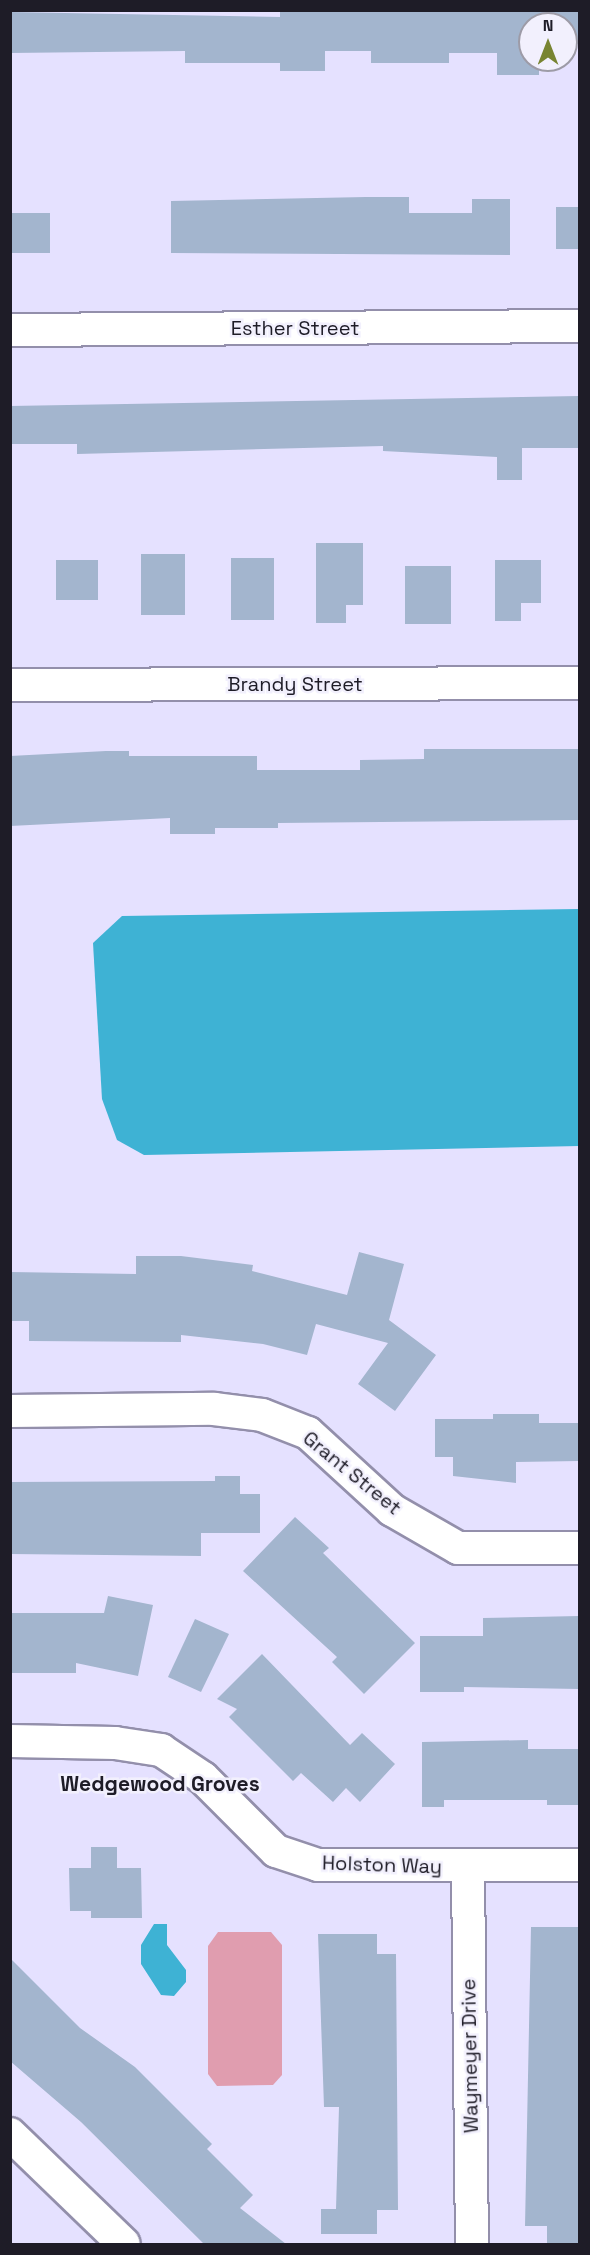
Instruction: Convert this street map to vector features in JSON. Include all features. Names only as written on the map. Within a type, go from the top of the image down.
[{"type":"street","name":"Esther Street","points":[[10,330],[579,326]]},
{"type":"street","name":"Brandy Street","points":[[10,685],[579,682]]},
{"type":"street","name":"Grant Street","points":[[10,1411],[214,1408],[262,1415],[308,1433],[392,1510],[458,1548],[579,1548]]},
{"type":"street","name":"Holston Way","points":[[10,1741],[115,1743],[161,1750],[203,1778],[276,1851],[318,1865],[468,1868],[579,1866]]},
{"type":"street","name":"Waymeyer Drive","points":[[468,1868],[472,2244]]},
{"type":"street","points":[[10,2134],[124,2244]]},
{"type":"shaded area","points":[[218,1932],[271,1932],[282,1945],[282,2075],[273,2085],[217,2086],[208,2074],[208,1946]]},
{"type":"water","points":[[579,909],[579,1146],[144,1155],[117,1140],[102,1099],[93,943],[122,916]]},
{"type":"water","points":[[154,1924],[167,1924],[167,1945],[186,1970],[186,1982],[174,1996],[161,1995],[141,1964],[141,1945]]},
{"type":"building","points":[[280,10],[579,10],[579,44],[578,12],[518,12],[518,72],[539,72],[539,75],[497,75],[497,53],[449,53],[449,63],[371,63],[371,51],[325,51],[325,71],[280,71],[280,63],[185,63],[185,51],[10,53],[10,12],[280,17]]},
{"type":"building","points":[[409,197],[409,213],[472,213],[472,199],[510,199],[510,255],[171,253],[171,201]]},
{"type":"building","points":[[556,207],[579,207],[579,249],[556,249]]},
{"type":"building","points":[[10,213],[50,213],[50,253],[10,253]]},
{"type":"building","points":[[579,396],[579,448],[522,448],[522,480],[497,480],[497,457],[383,451],[383,446],[77,454],[77,444],[10,444],[10,406]]},
{"type":"building","points":[[316,543],[363,543],[363,605],[346,605],[346,623],[316,623]]},
{"type":"building","points":[[141,554],[185,554],[185,615],[141,615]]},
{"type":"building","points":[[231,558],[274,558],[274,620],[231,620]]},
{"type":"building","points":[[56,560],[98,560],[98,600],[56,600]]},
{"type":"building","points":[[495,560],[541,560],[541,603],[521,603],[521,621],[495,621]]},
{"type":"building","points":[[405,566],[451,566],[451,624],[405,624]]},
{"type":"building","points":[[424,749],[579,749],[579,820],[278,823],[278,828],[215,828],[215,834],[170,834],[170,818],[10,826],[10,756],[129,751],[129,756],[257,756],[257,770],[360,770],[360,760],[424,759]]},
{"type":"building","points":[[359,1252],[404,1264],[389,1320],[436,1355],[395,1411],[358,1384],[388,1343],[316,1324],[307,1355],[263,1344],[181,1335],[181,1342],[29,1341],[29,1321],[10,1321],[10,1272],[136,1274],[136,1256],[181,1256],[253,1265],[252,1271],[347,1295]]},
{"type":"building","points":[[493,1414],[539,1414],[539,1423],[579,1423],[579,1461],[516,1462],[516,1483],[453,1476],[453,1457],[435,1457],[435,1419],[493,1419]]},
{"type":"building","points":[[215,1476],[240,1476],[240,1494],[260,1494],[260,1533],[201,1533],[201,1556],[10,1554],[10,1482],[215,1481]]},
{"type":"building","points":[[295,1517],[329,1548],[323,1553],[415,1643],[364,1694],[332,1662],[337,1657],[243,1571]]},
{"type":"building","points":[[108,1596],[153,1605],[138,1676],[76,1663],[76,1673],[10,1673],[10,1613],[104,1613]]},
{"type":"building","points":[[579,1616],[579,1689],[464,1687],[464,1692],[420,1692],[420,1636],[483,1636],[483,1618]]},
{"type":"building","points":[[195,1619],[229,1634],[201,1692],[168,1677]]},
{"type":"building","points":[[262,1654],[350,1745],[362,1733],[395,1764],[360,1802],[346,1788],[333,1802],[301,1773],[293,1781],[229,1717],[237,1709],[217,1699]]},
{"type":"building","points":[[528,1740],[528,1749],[578,1749],[578,1805],[547,1805],[547,1800],[444,1800],[444,1807],[422,1807],[422,1742]]},
{"type":"building","points":[[91,1847],[117,1847],[117,1868],[141,1868],[142,1918],[91,1918],[91,1911],[70,1911],[69,1868],[91,1868]]},
{"type":"building","points":[[531,1927],[579,1927],[579,2244],[547,2244],[547,2226],[525,2226]]},
{"type":"building","points":[[318,1934],[377,1934],[377,1954],[396,1954],[398,2210],[377,2210],[377,2234],[321,2234],[321,2209],[336,2209],[339,2107],[324,2107]]},
{"type":"building","points":[[10,1958],[80,2028],[135,2067],[212,2144],[207,2149],[253,2195],[240,2208],[286,2244],[204,2244],[81,2122],[10,2061]]},
{"type":"district","name":"Wedgewood Groves","points":[[160,1784]]}]
